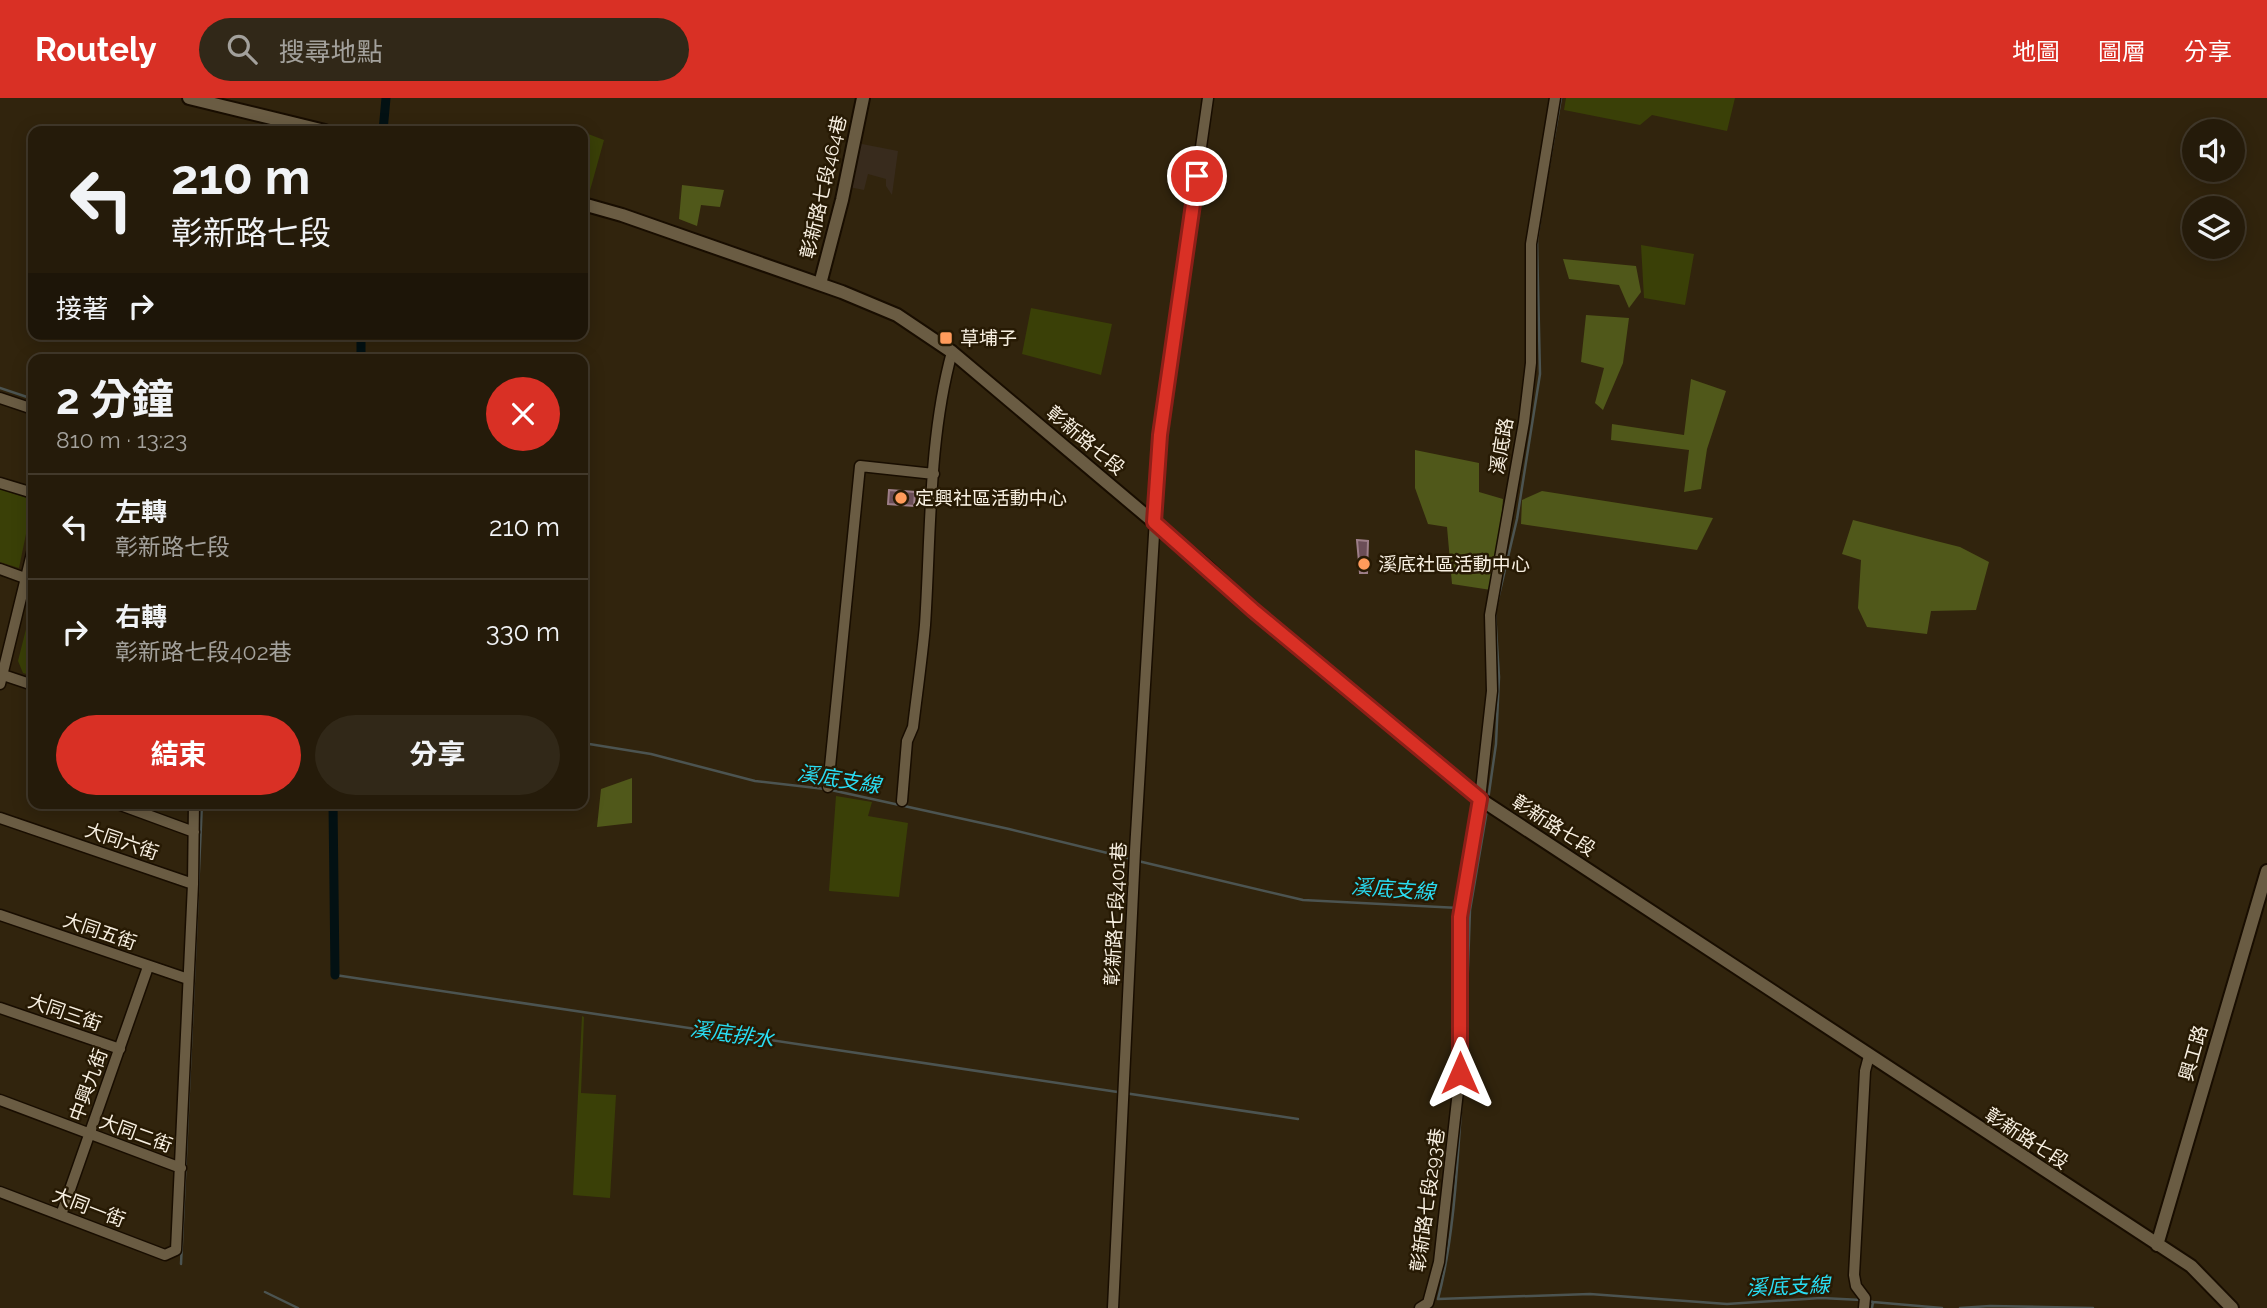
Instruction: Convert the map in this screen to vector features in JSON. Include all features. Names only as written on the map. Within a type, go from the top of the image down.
[{"type":"street","points":[[189,98],[304,126]]},
{"type":"street","name":"彰新路七段464巷","points":[[820,285],[842,200],[863,98]]},
{"type":"street","name":"彰新路七段401巷","points":[[1113,1308],[1154,522],[1165,396],[1208,98]]},
{"type":"street","name":"溪底路","points":[[1480,799],[1492,691],[1490,615],[1524,422],[1531,363],[1531,244],[1555,98]]},
{"type":"street","name":"彰新路七段","points":[[588,205],[820,285],[897,315],[952,352],[1154,522],[1253,610],[1480,799],[2191,1266],[2232,1307]]},
{"type":"street","points":[[902,801],[907,741],[913,727],[925,627],[934,474],[942,398],[952,352]]},
{"type":"street","points":[[0,398],[28,408]]},
{"type":"street","points":[[828,787],[860,466],[934,474]]},
{"type":"street","points":[[0,483],[28,491]]},
{"type":"street","points":[[0,569],[28,578]]},
{"type":"street","points":[[28,586],[1,677],[28,684]]},
{"type":"street","name":"彰新路七段293巷","points":[[1420,1308],[1428,1303],[1439,1262],[1460,1073],[1460,917],[1480,799]]},
{"type":"street","points":[[131,809],[194,832]]},
{"type":"street","points":[[181,1168],[194,809]]},
{"type":"street","name":"大同六街","points":[[0,818],[193,884]]},
{"type":"street","name":"興工路","points":[[2157,1245],[2267,871]]},
{"type":"street","name":"大同五街","points":[[0,915],[188,979]]},
{"type":"street","name":"中興九街","points":[[61,1215],[148,967]]},
{"type":"street","name":"大同三街","points":[[0,1009],[120,1049]]},
{"type":"street","points":[[1864,1308],[1865,1298],[1856,1286],[1854,1275],[1865,1071],[1869,1056]]},
{"type":"street","name":"大同二街","points":[[0,1100],[181,1168]]},
{"type":"street","name":"大同一街","points":[[0,1192],[165,1255],[176,1250],[178,1240],[181,1168]]},
{"type":"shaded area","points":[[857,143],[898,151],[892,195],[886,186],[886,179],[868,174],[864,190],[849,187]]},
{"type":"green space","points":[[1566,98],[1735,98],[1727,131],[1652,115],[1640,125],[1564,110]]},
{"type":"green space","points":[[588,134],[604,140],[588,194]]},
{"type":"green space","points":[[682,185],[724,190],[720,207],[701,205],[697,226],[679,219]]},
{"type":"green space","points":[[1641,245],[1694,254],[1685,305],[1644,298]]},
{"type":"green space","points":[[1563,259],[1636,266],[1641,292],[1629,308],[1619,285],[1569,279]]},
{"type":"green space","points":[[1031,308],[1112,324],[1101,375],[1022,354]]},
{"type":"green space","points":[[1586,315],[1629,318],[1623,363],[1603,410],[1595,403],[1604,368],[1581,362]]},
{"type":"green space","points":[[1691,379],[1726,391],[1707,449],[1701,489],[1684,492],[1689,450],[1611,440],[1612,424],[1684,435]]},
{"type":"green space","points":[[1415,450],[1479,463],[1479,492],[1503,499],[1497,576],[1491,590],[1452,584],[1447,527],[1428,524],[1415,488]]},
{"type":"green space","points":[[0,489],[28,498],[28,524],[19,568],[0,562]]},
{"type":"green space","points":[[1542,491],[1713,518],[1697,550],[1521,524],[1522,500]]},
{"type":"green space","points":[[1853,520],[1960,547],[1989,562],[1976,610],[1931,611],[1927,634],[1867,627],[1858,608],[1861,560],[1842,554]]},
{"type":"green space","points":[[28,621],[28,674],[23,673],[18,661]]},
{"type":"green space","points":[[632,778],[632,823],[597,827],[601,789]]},
{"type":"green space","points":[[836,796],[872,802],[868,816],[908,823],[899,897],[829,891]]},
{"type":"green space","points":[[582,1016],[581,1093],[616,1095],[610,1198],[573,1195]]},
{"type":"building","name":"定興社區活動中心","points":[[889,490],[915,492],[914,506],[888,504]]},
{"type":"building","name":"溪底社區活動中心","points":[[1357,540],[1368,541],[1367,573],[1360,573]]},
{"type":"waterway","name":"溪底排水","points":[[383,126],[386,98]]},
{"type":"waterway","points":[[1547,176],[1561,98]]},
{"type":"waterway","points":[[1488,800],[1496,744],[1499,677],[1495,612],[1517,519],[1540,374],[1537,241],[1541,213]]},
{"type":"waterway","name":"溪底排水","points":[[361,340],[361,354]]},
{"type":"waterway","points":[[0,388],[28,397]]},
{"type":"waterway","name":"溪底支線","points":[[588,744],[651,754],[755,781],[825,789]]},
{"type":"waterway","name":"溪底支線","points":[[831,790],[1132,859]]},
{"type":"waterway","points":[[181,1264],[202,809]]},
{"type":"waterway","name":"溪底排水","points":[[333,809],[335,975]]},
{"type":"waterway","points":[[1470,910],[1487,810]]},
{"type":"waterway","name":"溪底支線","points":[[1138,861],[1303,900],[1459,908]]},
{"type":"waterway","name":"溪底支線","points":[[1465,1053],[1470,910],[1466,909]]},
{"type":"waterway","name":"溪底排水","points":[[335,975],[1298,1119]]},
{"type":"waterway","name":"溪底支線","points":[[1462,1095],[1452,1223],[1438,1299],[1590,1294],[1727,1304],[1821,1298],[1862,1300]]},
{"type":"waterway","points":[[265,1292],[298,1308]]},
{"type":"waterway","name":"溪底支線","points":[[1869,1301],[1873,1302],[1872,1308]]},
{"type":"waterway","points":[[1873,1302],[1942,1308]]},
{"type":"waterway","points":[[1960,1308],[2093,1308]]},
{"type":"place","name":"草埔子","points":[[946,338]]},
{"type":"place","name":"定興社區活動中心","points":[[901,498]]},
{"type":"place","name":"溪底社區活動中心","points":[[1364,564]]},
{"type":"route","points":[[1197,176],[1160,435],[1154,522],[1208,567],[1253,610],[1480,799],[1460,917],[1460,1073]]}]
